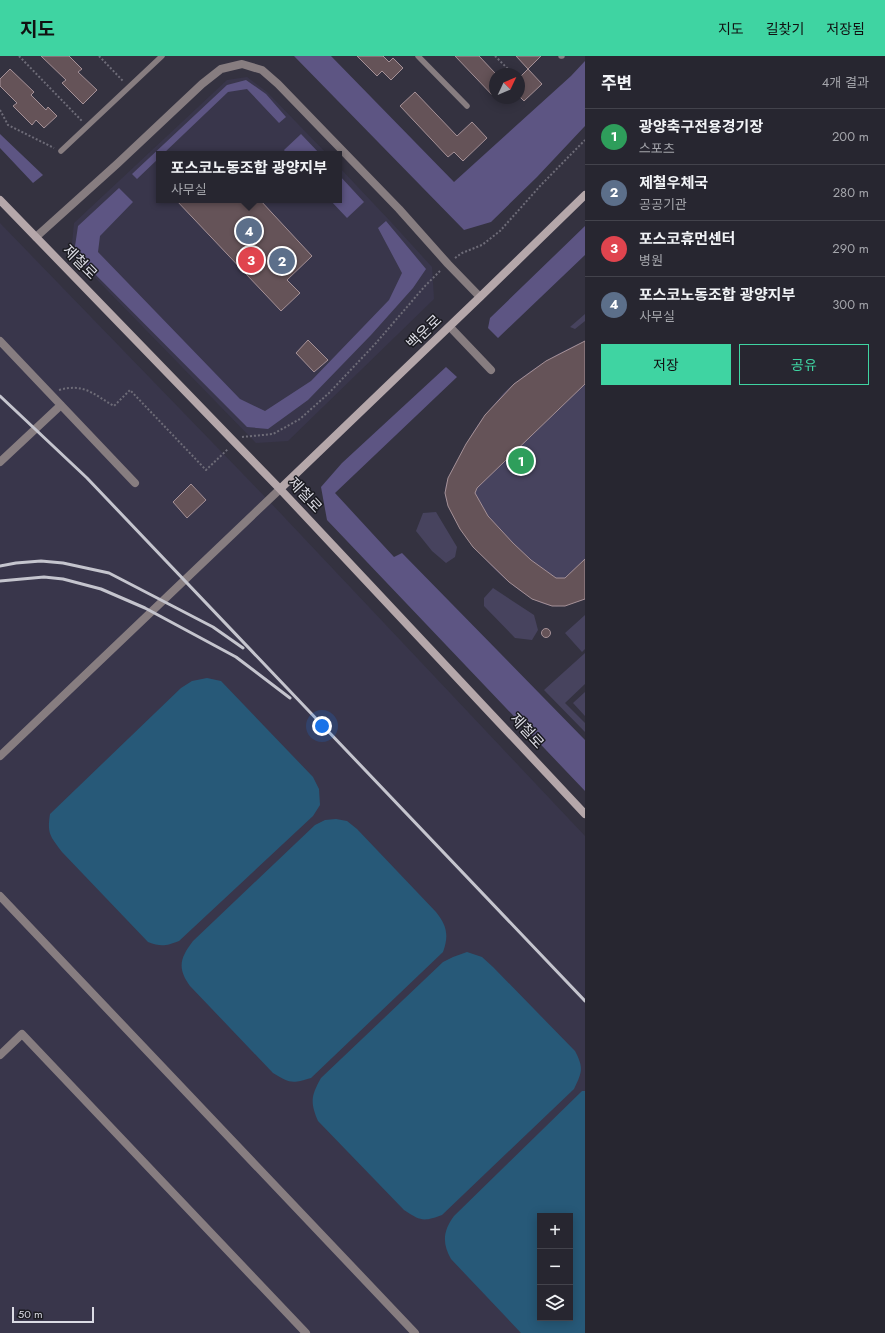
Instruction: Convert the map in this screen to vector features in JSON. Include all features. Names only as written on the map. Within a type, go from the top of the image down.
[{"type":"main road","name":"백운로","points":[[280,489],[450,327],[585,195]]},
{"type":"main road","name":"제철로","points":[[0,200],[195,399],[585,814]]},
{"type":"street","points":[[36,237],[117,164],[202,84],[221,69],[242,64],[262,70],[278,84],[399,209],[480,297]]},
{"type":"street","points":[[450,327],[491,370]]},
{"type":"street","points":[[0,341],[135,483]]},
{"type":"street","points":[[0,462],[61,405]]},
{"type":"street","points":[[0,756],[280,489]]},
{"type":"street","points":[[0,896],[415,1333]]},
{"type":"street","points":[[0,1055],[22,1034],[306,1333]]},
{"type":"lane","points":[[61,152],[162,56]]},
{"type":"lane","points":[[418,56],[467,106]]},
{"type":"path","points":[[18,56],[87,127]]},
{"type":"path","points":[[99,56],[129,88]]},
{"type":"path","points":[[495,56],[507,68]]},
{"type":"path","points":[[0,110],[8,125],[61,152]]},
{"type":"path","points":[[58,390],[69,387],[82,388],[114,406],[130,390],[206,470],[239,438],[273,434],[300,419],[329,393],[376,343],[425,286],[462,253],[482,245],[500,231],[541,185],[585,140]]},
{"type":"shaded area","points":[[294,56],[331,56],[454,182],[571,76],[585,61],[585,126],[537,177],[491,222],[464,230]]},
{"type":"shaded area","points":[[247,77],[267,92],[324,151],[156,151],[156,203],[342,203],[342,170],[432,267],[434,299],[288,441],[256,443],[71,253],[74,223],[227,80]]},
{"type":"shaded area","points":[[246,80],[266,94],[286,117],[279,123],[247,89],[228,92],[166,151],[157,151],[227,85]]},
{"type":"shaded area","points":[[0,134],[43,175],[33,183],[0,148]]},
{"type":"shaded area","points":[[301,134],[317,151],[285,151],[284,150]]},
{"type":"shaded area","points":[[156,152],[156,161],[137,179],[132,174]]},
{"type":"shaded area","points":[[342,178],[364,202],[347,218],[333,203],[342,203]]},
{"type":"shaded area","points":[[119,188],[133,202],[100,236],[98,252],[240,399],[265,411],[311,381],[389,300],[402,273],[378,228],[386,221],[426,269],[413,288],[371,335],[308,400],[268,429],[247,427],[74,253],[78,226]]},
{"type":"shaded area","points":[[0,223],[268,500],[585,836],[585,1333],[0,1333]]},
{"type":"shaded area","points":[[585,226],[585,255],[498,338],[488,328],[490,318]]},
{"type":"shaded area","points":[[585,314],[585,321],[575,329],[570,327]]},
{"type":"shaded area","points":[[585,341],[585,599],[565,605],[553,606],[539,602],[522,592],[505,579],[488,562],[459,526],[449,508],[445,490],[451,472],[474,431],[503,394],[531,371],[557,354]]},
{"type":"shaded area","points":[[446,367],[457,377],[335,493],[394,557],[402,553],[585,740],[585,791],[327,520],[321,487],[342,463]]},
{"type":"shaded area","points":[[436,512],[457,547],[455,557],[446,563],[432,551],[416,531],[423,513]]},
{"type":"shaded area","points":[[493,588],[534,615],[538,630],[532,640],[515,638],[484,606],[484,598]]},
{"type":"shaded area","points":[[585,615],[585,649],[582,652],[565,633]]},
{"type":"shaded area","points":[[585,653],[585,684],[565,703],[585,723],[585,732],[544,690]]},
{"type":"shaded area","points":[[585,692],[585,716],[573,703]]},
{"type":"water","points":[[207,678],[221,681],[313,777],[319,789],[320,805],[313,816],[179,941],[167,945],[156,945],[148,942],[62,852],[49,831],[50,814],[181,688],[192,681]]},
{"type":"water","points":[[336,819],[347,821],[357,829],[436,912],[445,926],[446,941],[443,952],[311,1078],[291,1082],[273,1073],[190,986],[183,974],[182,963],[185,953],[193,941],[315,825],[325,820]]},
{"type":"water","points":[[467,952],[482,957],[493,967],[575,1051],[580,1062],[581,1070],[574,1089],[442,1215],[430,1219],[422,1219],[404,1210],[318,1121],[314,1109],[313,1099],[315,1090],[321,1078],[443,962]]},
{"type":"water","points":[[582,1091],[585,1091],[585,1333],[521,1333],[451,1259],[445,1242],[446,1232],[450,1221]]},
{"type":"building","points":[[41,56],[69,56],[82,69],[78,72],[97,90],[83,104],[62,83],[66,80]]},
{"type":"building","points":[[357,56],[383,56],[389,62],[393,58],[403,68],[391,80],[382,71],[377,76]]},
{"type":"building","points":[[455,56],[479,56],[490,68],[489,68],[489,92]]},
{"type":"building","points":[[516,56],[541,56],[528,69]]},
{"type":"building","points":[[10,69],[34,92],[31,95],[46,110],[48,107],[57,116],[44,128],[36,120],[32,125],[13,106],[17,103],[0,86],[0,79]]},
{"type":"building","points":[[528,69],[542,84],[525,100],[525,72]]},
{"type":"building","points":[[415,92],[457,136],[472,122],[487,138],[463,161],[454,152],[448,157],[400,106]]},
{"type":"building","points":[[179,203],[263,203],[312,256],[287,280],[300,293],[281,311]]},
{"type":"building","points":[[308,340],[328,360],[314,372],[296,353]]},
{"type":"building","points":[[585,341],[585,384],[477,488],[475,493],[488,516],[513,543],[531,560],[556,578],[565,578],[585,559],[585,599],[565,606],[552,606],[532,599],[509,582],[473,547],[460,529],[448,506],[445,493],[448,478],[466,444],[485,415],[514,384],[546,361]]},
{"type":"building","points":[[191,484],[206,500],[187,518],[173,502]]},
{"type":"building","points":[[544,629],[548,629],[550,633],[548,637],[544,637],[542,635],[542,631]]},
{"type":"railway","points":[[0,396],[87,478],[585,1001]]},
{"type":"railway","points":[[0,566],[41,561],[63,563],[109,573],[213,627],[243,648]]},
{"type":"railway","points":[[0,581],[44,577],[63,579],[101,589],[145,608],[236,657],[290,698]]},
{"type":"place","name":"포스코노동조합 광양지부","points":[[249,231]]},
{"type":"place","name":"포스코휴먼센터","points":[[251,260]]},
{"type":"place","name":"제철우체국","points":[[282,261]]},
{"type":"place","name":"광양축구전용경기장","points":[[521,461]]}]
